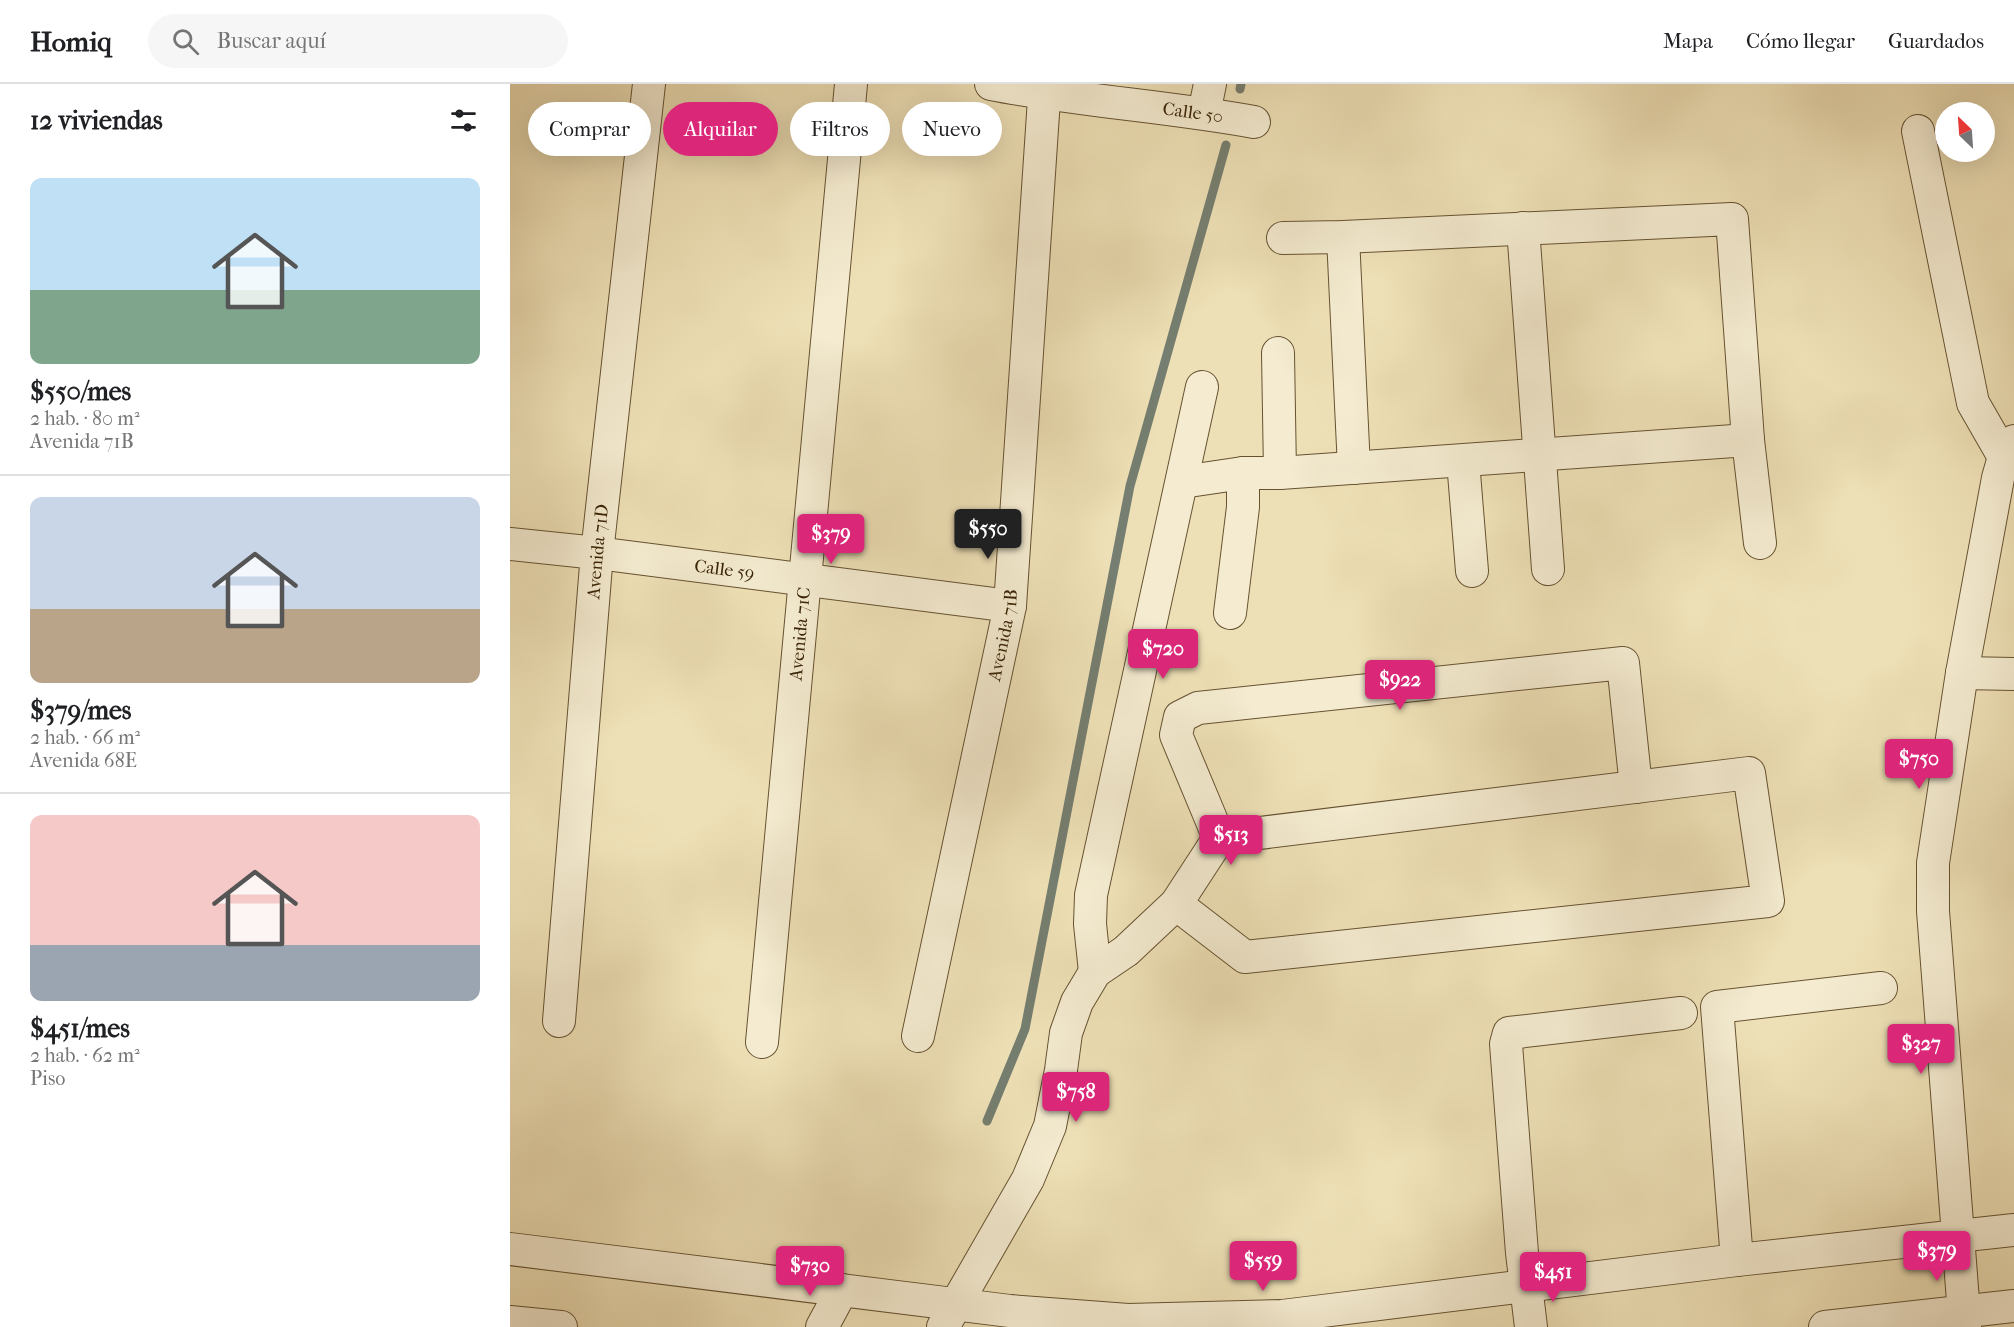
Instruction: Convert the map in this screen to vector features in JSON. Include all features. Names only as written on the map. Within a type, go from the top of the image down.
[{"type":"street","name":"Avenida 71D","points":[[559,1021],[597,553],[649,84]]},
{"type":"street","name":"Avenida 71C","points":[[762,1042],[852,84]]},
{"type":"street","name":"Calle 50","points":[[990,84],[1207,99],[1254,122]]},
{"type":"street","name":"Avenida 71B","points":[[918,1036],[1010,606],[1044,89]]},
{"type":"street","points":[[1918,131],[1973,403],[2009,449],[1998,478],[1962,673],[1933,863],[1934,922],[1965,1319]]},
{"type":"street","points":[[1283,238],[1732,219],[1748,440],[1761,543]]},
{"type":"street","points":[[1523,228],[1548,569]]},
{"type":"street","points":[[1343,237],[1354,468]]},
{"type":"street","points":[[1278,353],[1280,473]]},
{"type":"street","points":[[1095,972],[1090,924],[1091,895],[1203,387]]},
{"type":"street","points":[[1182,482],[1242,473],[1280,473],[1748,440]]},
{"type":"street","points":[[1463,461],[1472,571]]},
{"type":"street","points":[[1230,613],[1244,507],[1242,473]]},
{"type":"street","name":"Calle 59","points":[[510,544],[1010,606]]},
{"type":"street","points":[[1220,838],[1176,735],[1180,717],[1198,708],[1623,663],[1636,787]]},
{"type":"street","points":[[1962,673],[2014,674]]},
{"type":"street","points":[[950,1316],[1028,1179],[1050,1126],[1066,1033],[1077,1002],[1095,972],[1126,951],[1176,904],[1220,838],[1749,773],[1768,900],[1245,957],[1176,904]]},
{"type":"street","points":[[1737,1260],[1717,1007],[1881,988]]},
{"type":"street","points":[[1532,1327],[1525,1287],[1506,1044],[1509,1033],[1681,1013]]},
{"type":"street","points":[[510,1249],[842,1290],[950,1316],[1010,1311],[1128,1320],[1282,1316],[1737,1260],[2014,1230]]},
{"type":"street","points":[[822,1327],[842,1290]]},
{"type":"street","points":[[1825,1327],[1965,1319],[2014,1306]]},
{"type":"street","points":[[510,1322],[561,1327]]},
{"type":"waterway","points":[[1240,89],[1241,84]]},
{"type":"waterway","points":[[987,1121],[1025,1029],[1130,486],[1226,145]]}]
